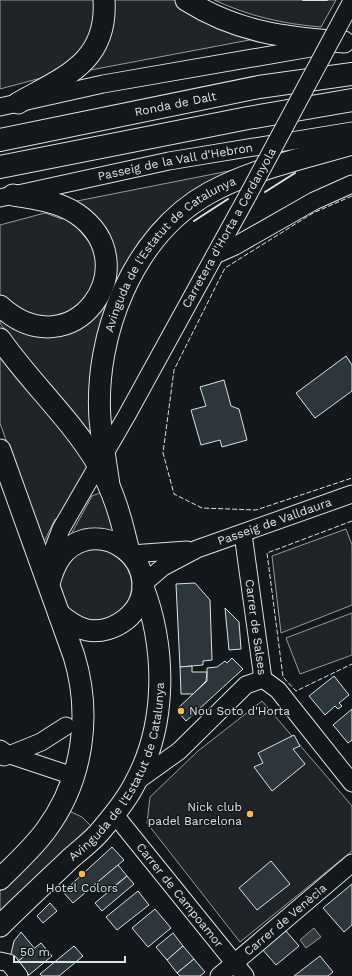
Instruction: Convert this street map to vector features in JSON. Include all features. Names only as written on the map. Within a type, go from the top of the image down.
[{"type":"highway","name":"Ronda de Dalt","points":[[0,140],[259,87],[352,74]]},
{"type":"highway","points":[[0,167],[248,118],[352,100]]},
{"type":"main road","points":[[9,105],[64,78],[86,59],[100,36],[105,12],[104,0]]},
{"type":"main road","points":[[186,0],[212,15],[260,33],[306,40],[348,42]]},
{"type":"main road","name":"Avinguda de l'Estatut de Catalunya","points":[[0,926],[102,830],[113,816],[137,781],[149,748],[157,712],[160,687],[159,653],[155,624],[143,586],[139,567],[130,553],[124,529],[101,459],[100,397],[107,337],[129,280],[151,243],[178,215],[194,203],[230,183],[289,162],[352,144]]},
{"type":"main road","points":[[0,306],[15,318],[31,325],[47,327],[62,325],[87,312],[97,299],[104,283],[106,267],[104,247],[97,233],[76,213],[52,204],[6,196]]},
{"type":"main road","name":"Avinguda de l'Estatut de Catalunya","points":[[0,339],[75,431],[101,459]]},
{"type":"main road","points":[[0,879],[45,831],[63,801],[74,776],[81,746],[83,710],[79,672],[49,584],[1,453]]},
{"type":"main road","points":[[49,584],[52,569],[58,559],[70,546],[77,543],[85,540],[102,540],[117,544],[130,553]]},
{"type":"main road","points":[[59,614],[72,624],[87,630],[96,631],[111,628],[119,625],[132,614],[143,586]]},
{"type":"street","name":"Carretera d'Horta a Cerdanyola","points":[[101,459],[248,195],[352,1]]},
{"type":"street","points":[[9,105],[103,84],[348,42]]},
{"type":"street","name":"Passeig de la Vall d'Hebron","points":[[6,196],[169,161],[352,131]]},
{"type":"street","points":[[215,255],[235,246],[314,200],[352,184]]},
{"type":"street","points":[[49,584],[51,561],[56,539],[101,459]]},
{"type":"street","name":"Passeig de Valldaura","points":[[143,586],[167,564],[197,549],[243,534],[352,494]]},
{"type":"street","name":"Carrer de Salses","points":[[243,534],[264,679],[278,690],[352,783]]},
{"type":"street","name":"Passeig de Valldaura","points":[[130,553],[197,549]]},
{"type":"street","points":[[137,781],[179,751],[246,685],[264,679]]},
{"type":"street","points":[[2,754],[41,742],[66,726]]},
{"type":"street","points":[[2,754],[74,776]]},
{"type":"street","name":"Carrer de Campoamor","points":[[113,816],[119,820],[240,970]]},
{"type":"street","name":"Carrer de Venècia","points":[[219,976],[240,970],[352,863]]},
{"type":"street","points":[[0,961],[9,963],[20,976]]},
{"type":"shaded area","points":[[0,0],[99,0],[89,50],[45,77],[0,89]]},
{"type":"shaded area","points":[[108,0],[178,0],[260,38],[80,72]]},
{"type":"shaded area","points":[[214,0],[336,0],[321,27],[293,24],[253,15]]},
{"type":"shaded area","points":[[244,168],[142,249],[93,431],[86,431],[10,337],[0,323],[0,311],[47,331],[111,281],[72,202]]},
{"type":"shaded area","points":[[64,212],[101,256],[86,306],[40,321],[0,298],[0,225],[45,213],[62,219]]},
{"type":"shaded area","points":[[0,351],[88,465],[60,521],[55,519],[45,540],[41,541],[0,423]]},
{"type":"shaded area","points":[[102,492],[117,535],[69,538],[92,496]]},
{"type":"shaded area","points":[[346,529],[352,545],[352,605],[281,633],[272,556]]},
{"type":"shaded area","points":[[86,549],[102,549],[116,555],[126,564],[131,576],[132,589],[128,601],[120,611],[108,618],[92,620],[79,617],[70,611],[63,600],[59,583],[71,558]]},
{"type":"shaded area","points":[[352,613],[352,655],[300,674],[286,638]]},
{"type":"shaded area","name":"Nick club padel Barcelona","points":[[262,701],[352,806],[352,851],[240,942],[147,823],[150,797],[198,751]]},
{"type":"shaded area","points":[[67,810],[82,817],[92,827],[0,915],[0,891],[48,842]]},
{"type":"shaded area","points":[[314,928],[321,937],[306,948],[300,940]]},
{"type":"building","points":[[346,356],[352,365],[352,391],[315,418],[296,393]]},
{"type":"building","points":[[224,380],[231,406],[239,409],[247,440],[222,447],[220,440],[201,445],[191,410],[206,406],[200,387]]},
{"type":"building","points":[[195,583],[210,600],[212,660],[203,661],[203,665],[180,667],[176,584]]},
{"type":"building","points":[[225,608],[239,622],[241,649],[229,650]]},
{"type":"building","points":[[232,658],[243,669],[186,721],[178,712],[178,708],[207,681],[207,668],[217,667],[225,661],[227,663]]},
{"type":"building","points":[[192,666],[192,672],[207,672],[206,681],[193,694],[181,694],[180,667]]},
{"type":"building","points":[[334,676],[349,695],[339,703],[342,706],[338,709],[335,706],[325,715],[309,696]]},
{"type":"building","points":[[352,709],[352,740],[348,743],[333,725]]},
{"type":"building","points":[[294,735],[300,746],[293,749],[305,764],[272,791],[254,767],[263,763],[258,753]]},
{"type":"building","points":[[112,847],[124,860],[73,903],[63,892]]},
{"type":"building","points":[[271,861],[290,884],[257,910],[239,888]]},
{"type":"building","points":[[118,865],[127,876],[108,891],[105,887],[100,891],[94,885]]},
{"type":"building","points":[[127,876],[134,884],[102,911],[95,903]]},
{"type":"building","points":[[352,884],[352,925],[344,932],[323,908]]},
{"type":"building","points":[[138,891],[149,905],[117,930],[106,917]]},
{"type":"building","points":[[50,903],[57,911],[43,923],[37,916]]},
{"type":"building","points":[[155,909],[171,928],[148,947],[132,928]]},
{"type":"building","points":[[286,931],[299,946],[276,965],[262,949]]},
{"type":"building","points":[[21,932],[35,949],[17,962],[11,954],[14,941]]},
{"type":"building","points":[[173,933],[183,946],[167,960],[156,947]]},
{"type":"building","points":[[41,943],[52,956],[29,975],[17,962]]},
{"type":"building","points":[[74,946],[83,956],[59,976],[42,976],[40,974]]},
{"type":"building","points":[[183,946],[194,959],[177,973],[167,960]]},
{"type":"building","points":[[320,956],[333,972],[328,976],[294,976]]},
{"type":"building","points":[[194,959],[205,972],[200,976],[180,976],[177,973]]},
{"type":"fence","points":[[352,196],[313,213],[225,268],[174,370],[163,453],[174,494],[202,508],[256,510],[352,478]]},
{"type":"fence","points":[[352,521],[267,553],[283,677],[296,691],[352,664]]},
{"type":"wall","points":[[303,0],[327,0]]},
{"type":"wall","points":[[265,192],[295,173]]},
{"type":"wall","points":[[194,221],[228,199]]},
{"type":"place","name":"Nou Soto d'Horta","points":[[181,711]]},
{"type":"place","name":"Nick club padel Barcelona","points":[[250,814]]},
{"type":"place","name":"Hotel Colors","points":[[82,874]]}]
